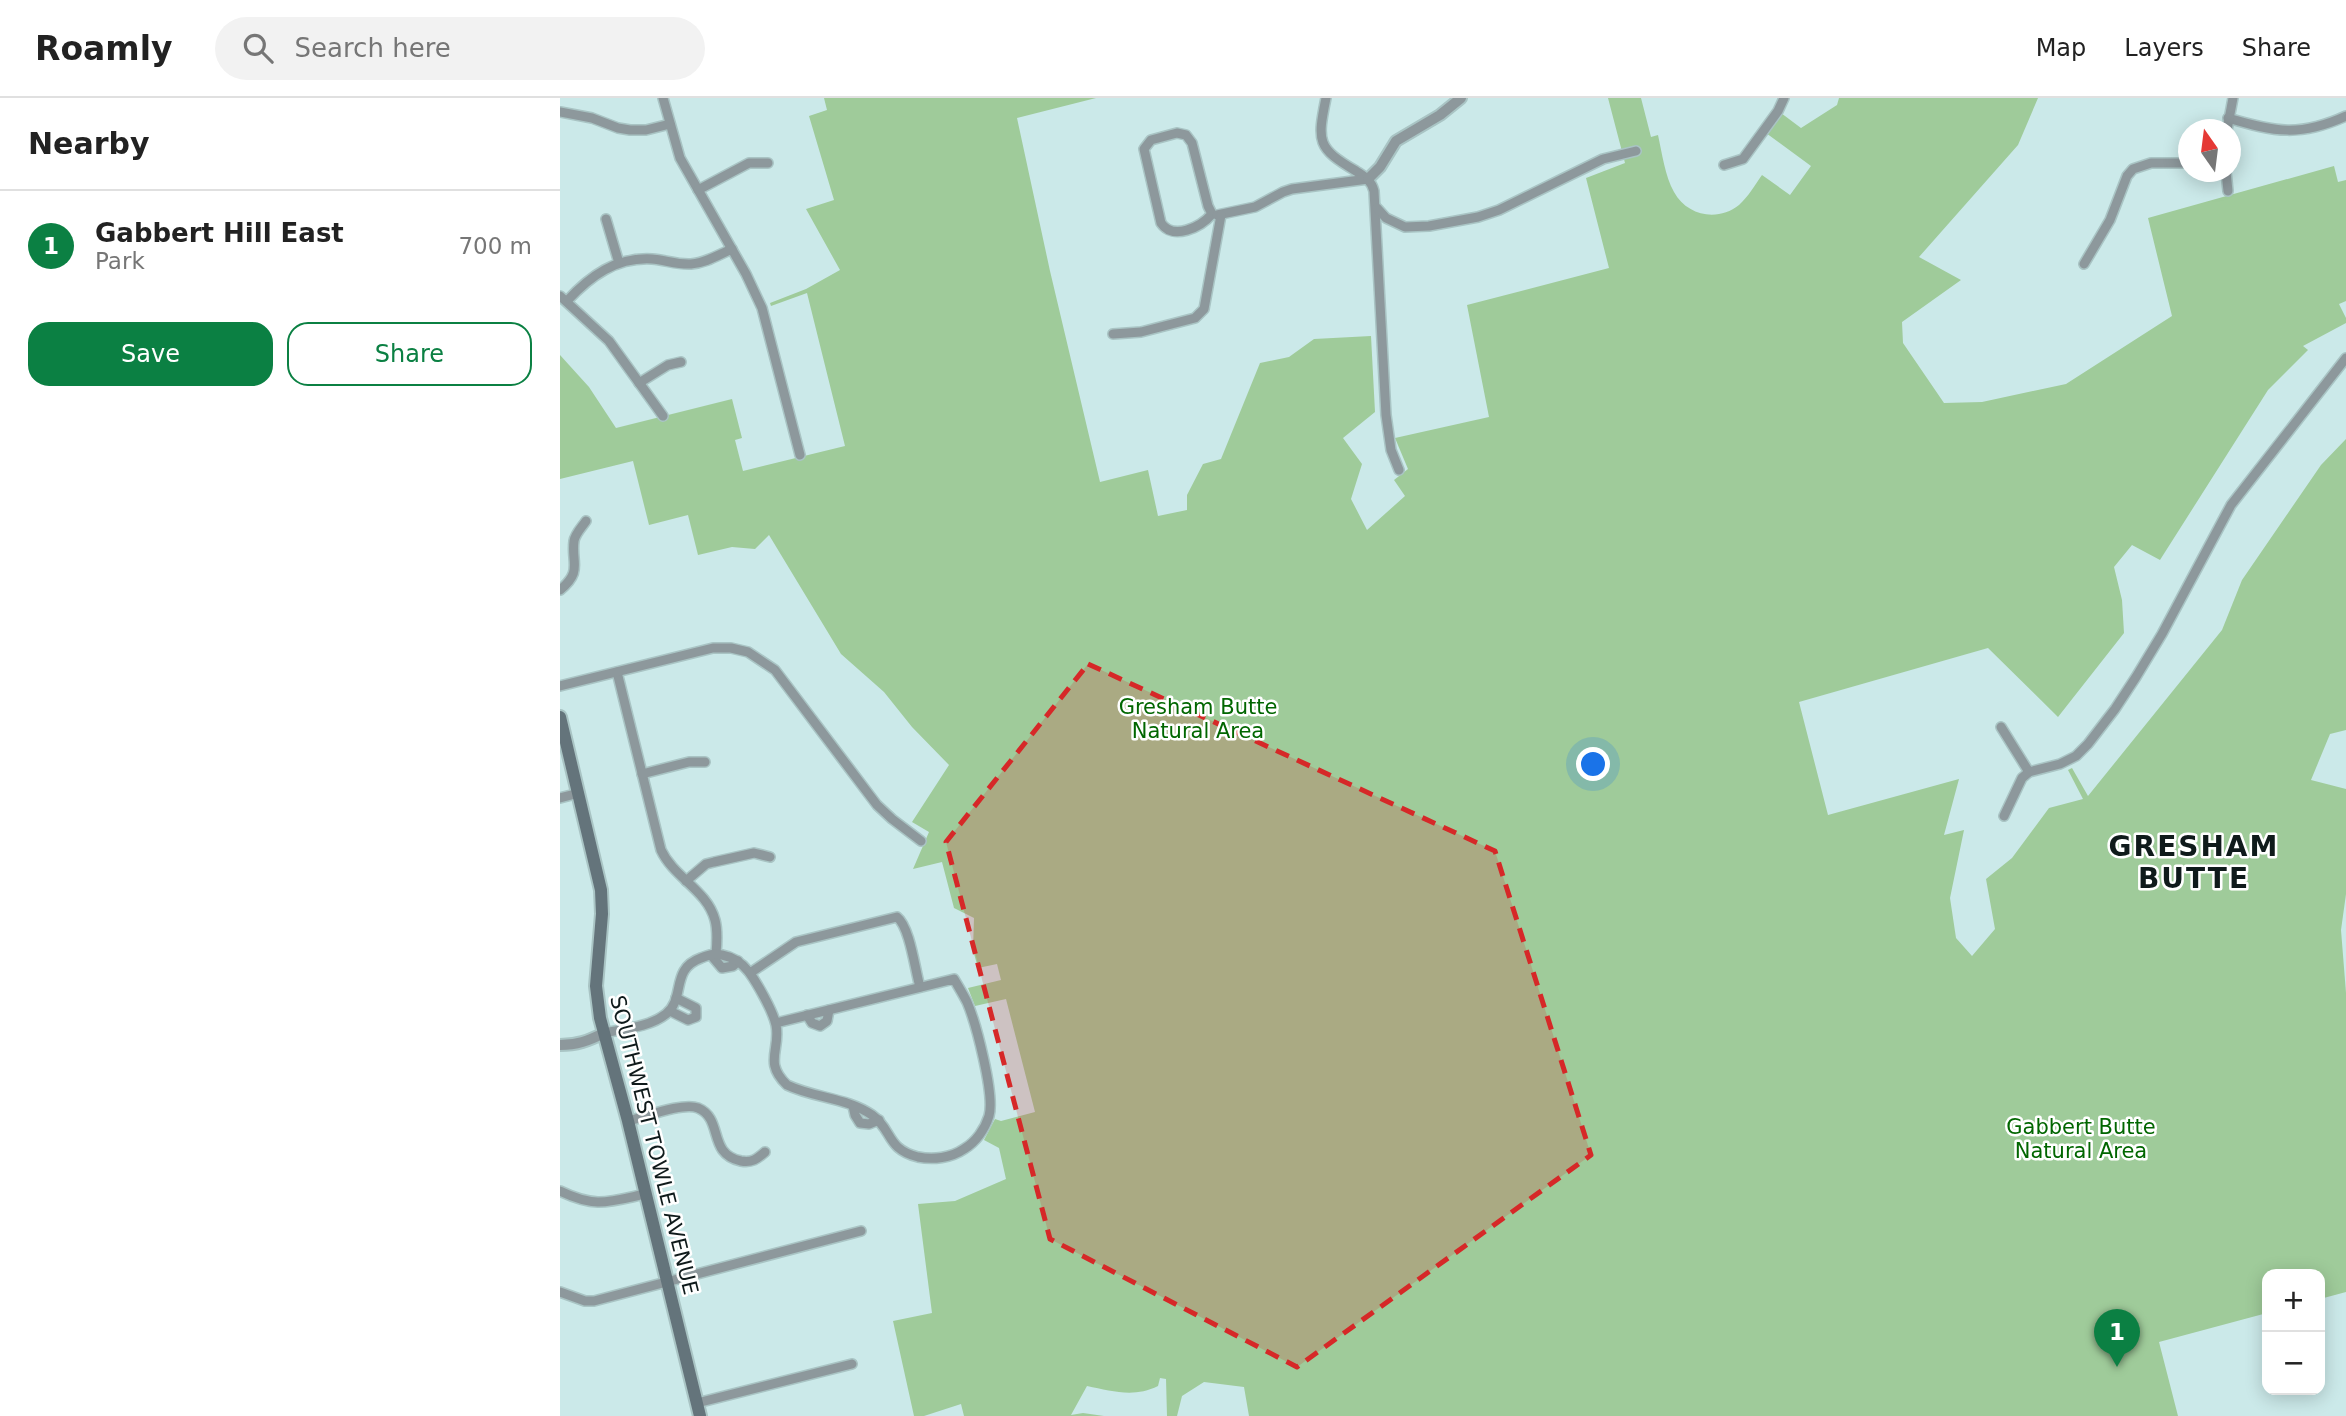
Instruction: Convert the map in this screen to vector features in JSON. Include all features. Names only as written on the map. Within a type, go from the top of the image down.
[{"type":"main road","name":"SOUTHWEST TOWLE AVENUE","points":[[560,717],[601,890],[602,925],[596,986],[600,1018],[699,1410]]},
{"type":"street","points":[[663,98],[680,158],[732,249],[765,317],[800,455]]},
{"type":"street","points":[[1326,98],[1321,128],[1324,148],[1334,158],[1368,179],[1374,191],[1386,415],[1390,442],[1399,470]]},
{"type":"street","points":[[1216,214],[1208,206],[1189,137],[1181,133],[1151,140],[1145,146],[1144,156],[1163,226],[1174,232],[1200,226],[1216,214],[1255,207],[1292,189],[1368,179],[1380,167],[1396,141],[1440,116],[1461,98]]},
{"type":"street","points":[[1724,165],[1743,159],[1779,111],[1784,98]]},
{"type":"street","points":[[2233,98],[2228,118],[2280,131],[2312,128],[2346,116]]},
{"type":"street","points":[[560,112],[592,118],[630,130],[646,130],[670,124]]},
{"type":"street","points":[[1377,208],[1393,223],[1405,228],[1478,217],[1499,210],[1603,159],[1636,151]]},
{"type":"street","points":[[698,190],[749,163],[768,163]]},
{"type":"street","points":[[2084,264],[2110,220],[2129,173],[2151,163],[2178,163]]},
{"type":"street","points":[[2227,182],[2228,191]]},
{"type":"street","points":[[1113,334],[1141,332],[1195,318],[1201,314],[1204,309],[1216,214]]},
{"type":"street","points":[[606,219],[619,263]]},
{"type":"street","points":[[663,416],[609,341],[563,299],[588,279],[619,263],[645,259],[688,264],[709,260],[732,249]]},
{"type":"street","points":[[2004,816],[2018,786],[2029,772],[2068,761],[2088,744],[2137,677],[2236,498],[2346,358]]},
{"type":"street","points":[[639,383],[668,365],[681,362]]},
{"type":"street","points":[[560,590],[575,571],[574,538],[586,521]]},
{"type":"street","points":[[560,686],[713,648],[740,650],[757,656],[781,676],[877,804],[921,841]]},
{"type":"street","points":[[617,672],[661,850],[670,866],[705,900],[712,911],[716,926],[714,954]]},
{"type":"street","points":[[2001,727],[2029,772]]},
{"type":"street","points":[[642,774],[689,762],[705,762]]},
{"type":"street","points":[[560,798],[579,793]]},
{"type":"street","points":[[686,881],[706,864],[754,853],[770,857]]},
{"type":"street","points":[[750,973],[796,942],[897,916],[905,930],[920,987]]},
{"type":"street","points":[[561,1045],[571,1038],[651,1022],[670,1011],[687,966],[714,954],[738,961],[750,973],[776,1023],[773,1062],[781,1079],[794,1088],[871,1114],[901,1151],[920,1158],[946,1157],[963,1150],[984,1128],[991,1102],[989,1082],[968,1005],[954,979],[776,1023]]},
{"type":"street","points":[[670,1011],[688,1020],[696,1017],[696,1008],[693,1005],[676,998]]},
{"type":"street","points":[[807,1015],[813,1023],[820,1026],[827,1021],[829,1010]]},
{"type":"street","points":[[628,1121],[692,1107],[707,1114],[720,1148],[732,1158],[750,1162],[757,1160],[765,1152]]},
{"type":"street","points":[[560,1191],[579,1200],[600,1203],[645,1194]]},
{"type":"street","points":[[560,1292],[585,1301],[594,1301],[862,1231]]},
{"type":"street","points":[[699,1410],[852,1364]]},
{"type":"highlighted area","points":[[1088,664],[1495,851],[1591,1155],[1297,1367],[1050,1239],[946,842]]},
{"type":"green space","points":[[824,98],[1096,98],[1017,118],[1100,482],[1148,470],[1158,516],[1187,510],[1187,495],[1203,464],[1221,459],[1260,363],[1289,357],[1314,339],[1371,336],[1375,412],[1343,438],[1362,464],[1351,499],[1367,530],[1405,496],[1394,480],[1408,469],[1395,438],[1489,417],[1467,305],[1609,268],[1586,178],[1625,163],[1608,98],[1641,98],[1651,137],[1658,135],[1666,172],[1674,192],[1687,207],[1713,215],[1722,214],[1739,205],[1762,175],[1790,195],[1811,166],[1766,133],[1781,113],[1801,128],[1837,105],[1839,98],[2038,98],[2018,145],[1919,257],[1961,280],[1902,322],[1903,343],[1944,403],[1982,402],[2066,384],[2172,316],[2148,218],[2334,166],[2338,182],[2346,180],[2346,301],[2339,304],[2346,323],[2303,346],[2308,350],[2268,390],[2160,560],[2132,545],[2114,567],[2122,600],[2124,633],[2058,717],[1988,648],[1799,702],[1828,815],[1959,779],[1944,835],[1964,830],[1950,898],[1956,938],[1972,956],[1995,929],[1986,879],[2012,858],[2049,808],[2083,799],[2068,770],[2072,768],[2088,796],[2222,630],[2242,580],[2321,465],[2346,439],[2346,730],[2330,734],[2311,780],[2346,789],[2346,894],[2341,930],[2346,993],[2346,1292],[2325,1298],[2325,1269],[2262,1269],[2262,1314],[2159,1342],[2178,1416],[1249,1416],[1244,1387],[1204,1382],[1182,1396],[1177,1416],[1167,1416],[1166,1379],[1160,1378],[1158,1386],[1140,1392],[1087,1386],[1071,1415],[1083,1413],[1104,1416],[964,1416],[961,1404],[924,1416],[914,1416],[893,1321],[932,1313],[918,1204],[955,1201],[1006,1179],[999,1148],[984,1140],[995,1119],[1001,1121],[1035,1112],[1006,999],[975,1006],[968,988],[1001,980],[997,964],[978,968],[973,950],[974,918],[954,908],[942,862],[913,869],[929,832],[912,822],[949,765],[912,727],[884,692],[841,654],[769,535],[755,549],[732,547],[698,555],[688,515],[649,525],[633,461],[560,479],[560,355],[589,387],[616,428],[732,399],[742,438],[735,440],[743,471],[845,446],[807,293],[771,306],[770,303],[806,289],[840,270],[806,209],[834,200],[809,116],[827,110]]},
{"type":"place","name":"Gabbert Hill East","points":[[2117,1367]]},
{"type":"district","name":"GRESHAM BUTTE","points":[[2194,862]]},
{"type":"park label","name":"Gresham Butte Natural Area","points":[[1198,719]]},
{"type":"park label","name":"Gabbert Butte Natural Area","points":[[2081,1139]]}]
